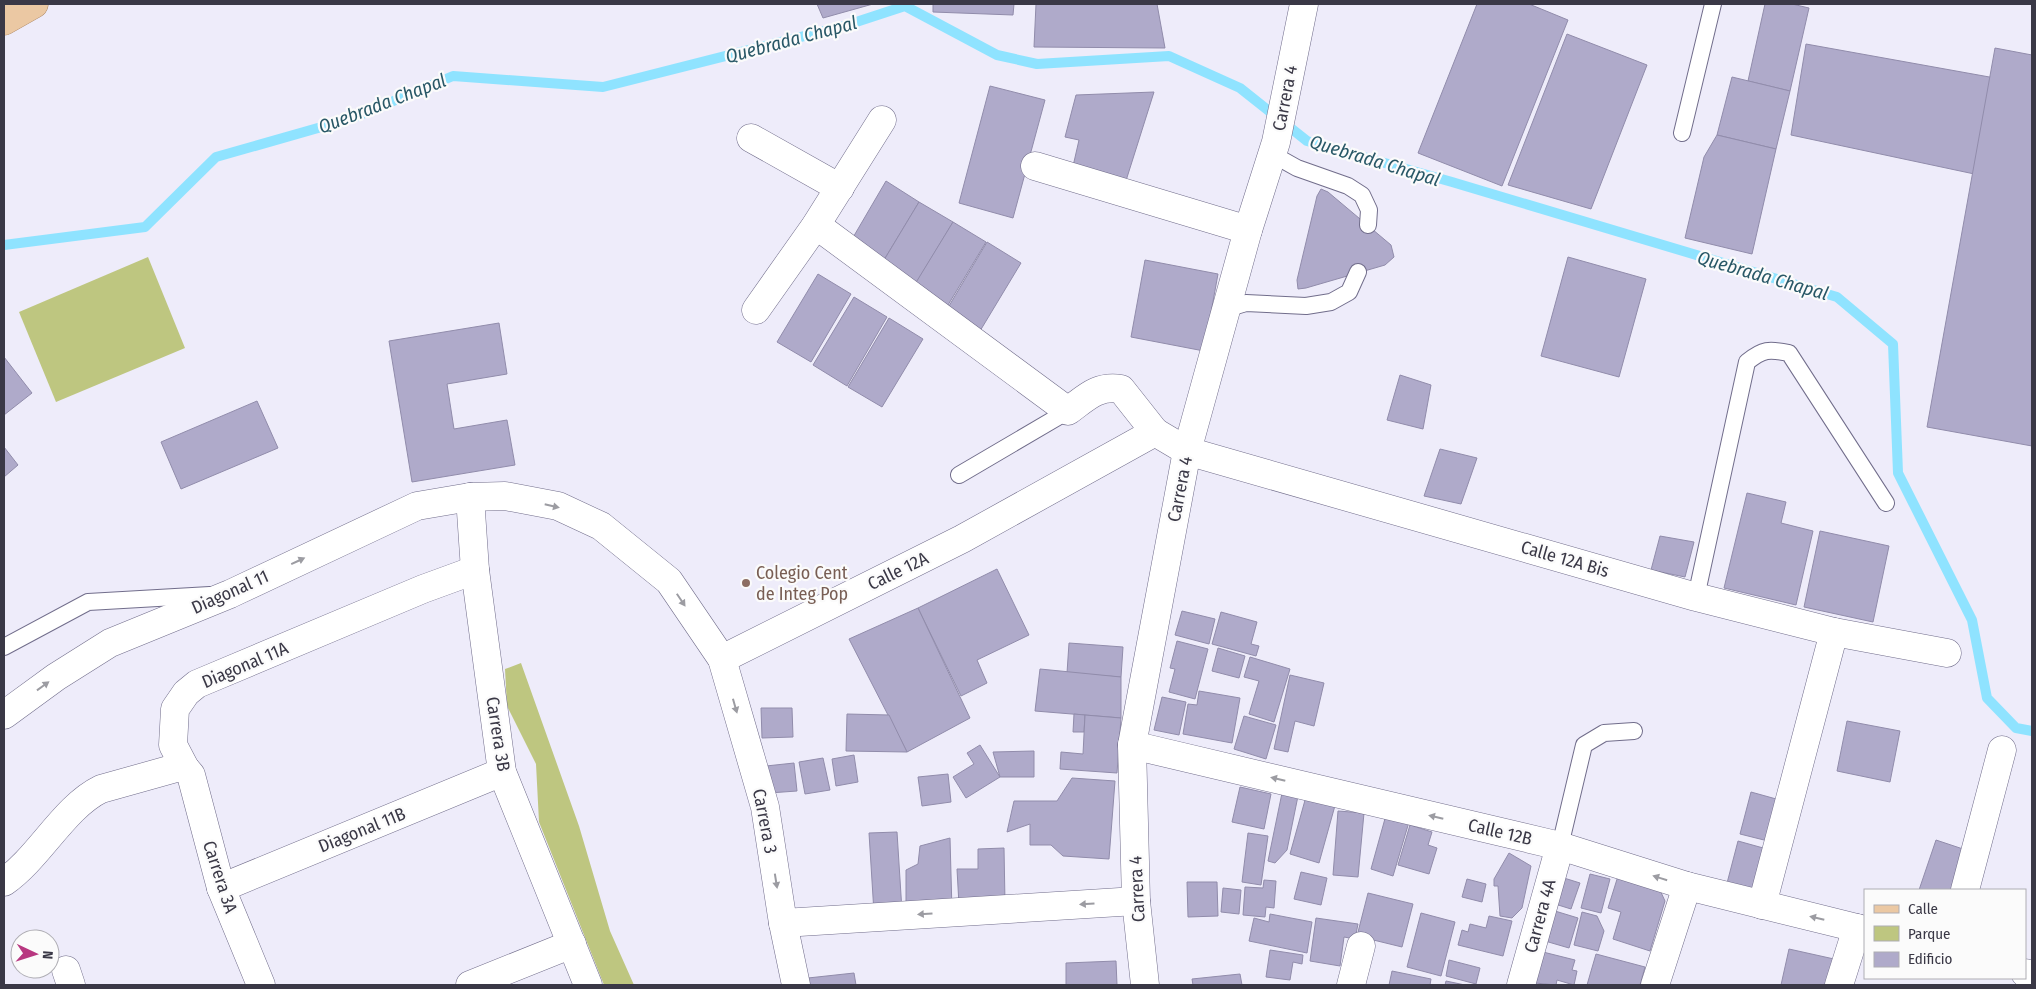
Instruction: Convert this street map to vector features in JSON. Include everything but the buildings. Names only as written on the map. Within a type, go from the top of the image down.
[{"type":"main road","points":[[4,21],[34,4]]},
{"type":"street","name":"Carrera 4","points":[[1145,985],[1136,901],[1132,745],[1187,451],[1248,230],[1274,148],[1286,98],[1304,4]]},
{"type":"street","points":[[756,310],[816,225],[882,120]]},
{"type":"street","points":[[751,138],[840,188]]},
{"type":"street","points":[[1035,166],[1248,230]]},
{"type":"street","points":[[816,225],[1068,411],[1101,388],[1121,389],[1155,432],[1187,451]]},
{"type":"street","name":"Calle 12A","points":[[722,659],[962,539],[1155,432]]},
{"type":"street","name":"Calle 12A Bis","points":[[1187,451],[1696,597],[1834,632],[1947,653]]},
{"type":"street","name":"Diagonal 11","points":[[4,715],[56,676],[110,643],[230,594],[417,506],[470,497],[505,496],[558,506],[601,526],[669,581],[722,659]]},
{"type":"street","name":"Carrera 3B","points":[[470,497],[475,570],[502,772],[588,985]]},
{"type":"street","name":"Diagonal 11A","points":[[185,768],[173,745],[175,709],[186,693],[197,684],[423,589],[475,570]]},
{"type":"street","points":[[1762,905],[1834,632]]},
{"type":"street","name":"Carrera 3","points":[[722,659],[765,807],[783,924],[796,985]]},
{"type":"street","name":"Calle 12B","points":[[1132,745],[1560,846],[1687,886],[1861,929]]},
{"type":"street","points":[[1965,889],[2002,750]]},
{"type":"street","points":[[4,882],[18,872],[61,823],[93,793],[101,789],[176,768],[185,768]]},
{"type":"street","name":"Carrera 3A","points":[[185,768],[191,775],[221,888],[261,985]]},
{"type":"street","name":"Diagonal 11B","points":[[221,888],[502,772]]},
{"type":"street","name":"Carrera 4A","points":[[1521,985],[1560,846]]},
{"type":"street","points":[[1655,985],[1687,886]]},
{"type":"street","points":[[783,924],[1136,901]]},
{"type":"street","points":[[1839,985],[1861,929]]},
{"type":"street","points":[[470,985],[572,944]]},
{"type":"street","points":[[1350,985],[1361,946]]},
{"type":"lane","points":[[1682,133],[1713,4]]},
{"type":"lane","points":[[1274,148],[1297,168],[1348,186],[1362,196],[1369,210],[1368,225]]},
{"type":"lane","points":[[1226,309],[1246,303],[1306,306],[1331,302],[1349,292],[1358,272]]},
{"type":"lane","points":[[1696,597],[1747,362],[1760,352],[1775,350],[1789,353],[1886,503]]},
{"type":"lane","points":[[959,475],[1068,411]]},
{"type":"lane","points":[[4,647],[88,602],[230,594]]},
{"type":"lane","points":[[1560,846],[1584,745],[1604,733],[1634,731]]},
{"type":"green space","points":[[148,257],[185,348],[56,402],[19,312]]},
{"type":"green space","points":[[521,663],[579,826],[610,931],[634,985],[604,985],[539,822],[536,764],[507,706],[505,669]]},
{"type":"waterway","name":"Quebrada Chapal","points":[[4,245],[145,227],[216,157],[353,118],[453,76],[603,87],[844,26],[905,6],[997,55],[1037,64],[1169,56],[1240,88],[1307,141],[1452,182],[1837,297],[1893,344],[1898,473],[1972,620],[1987,698],[2016,728],[2032,731]]},
{"type":"place","name":"Colegio Cent de Integ Pop","points":[[746,583]]}]
